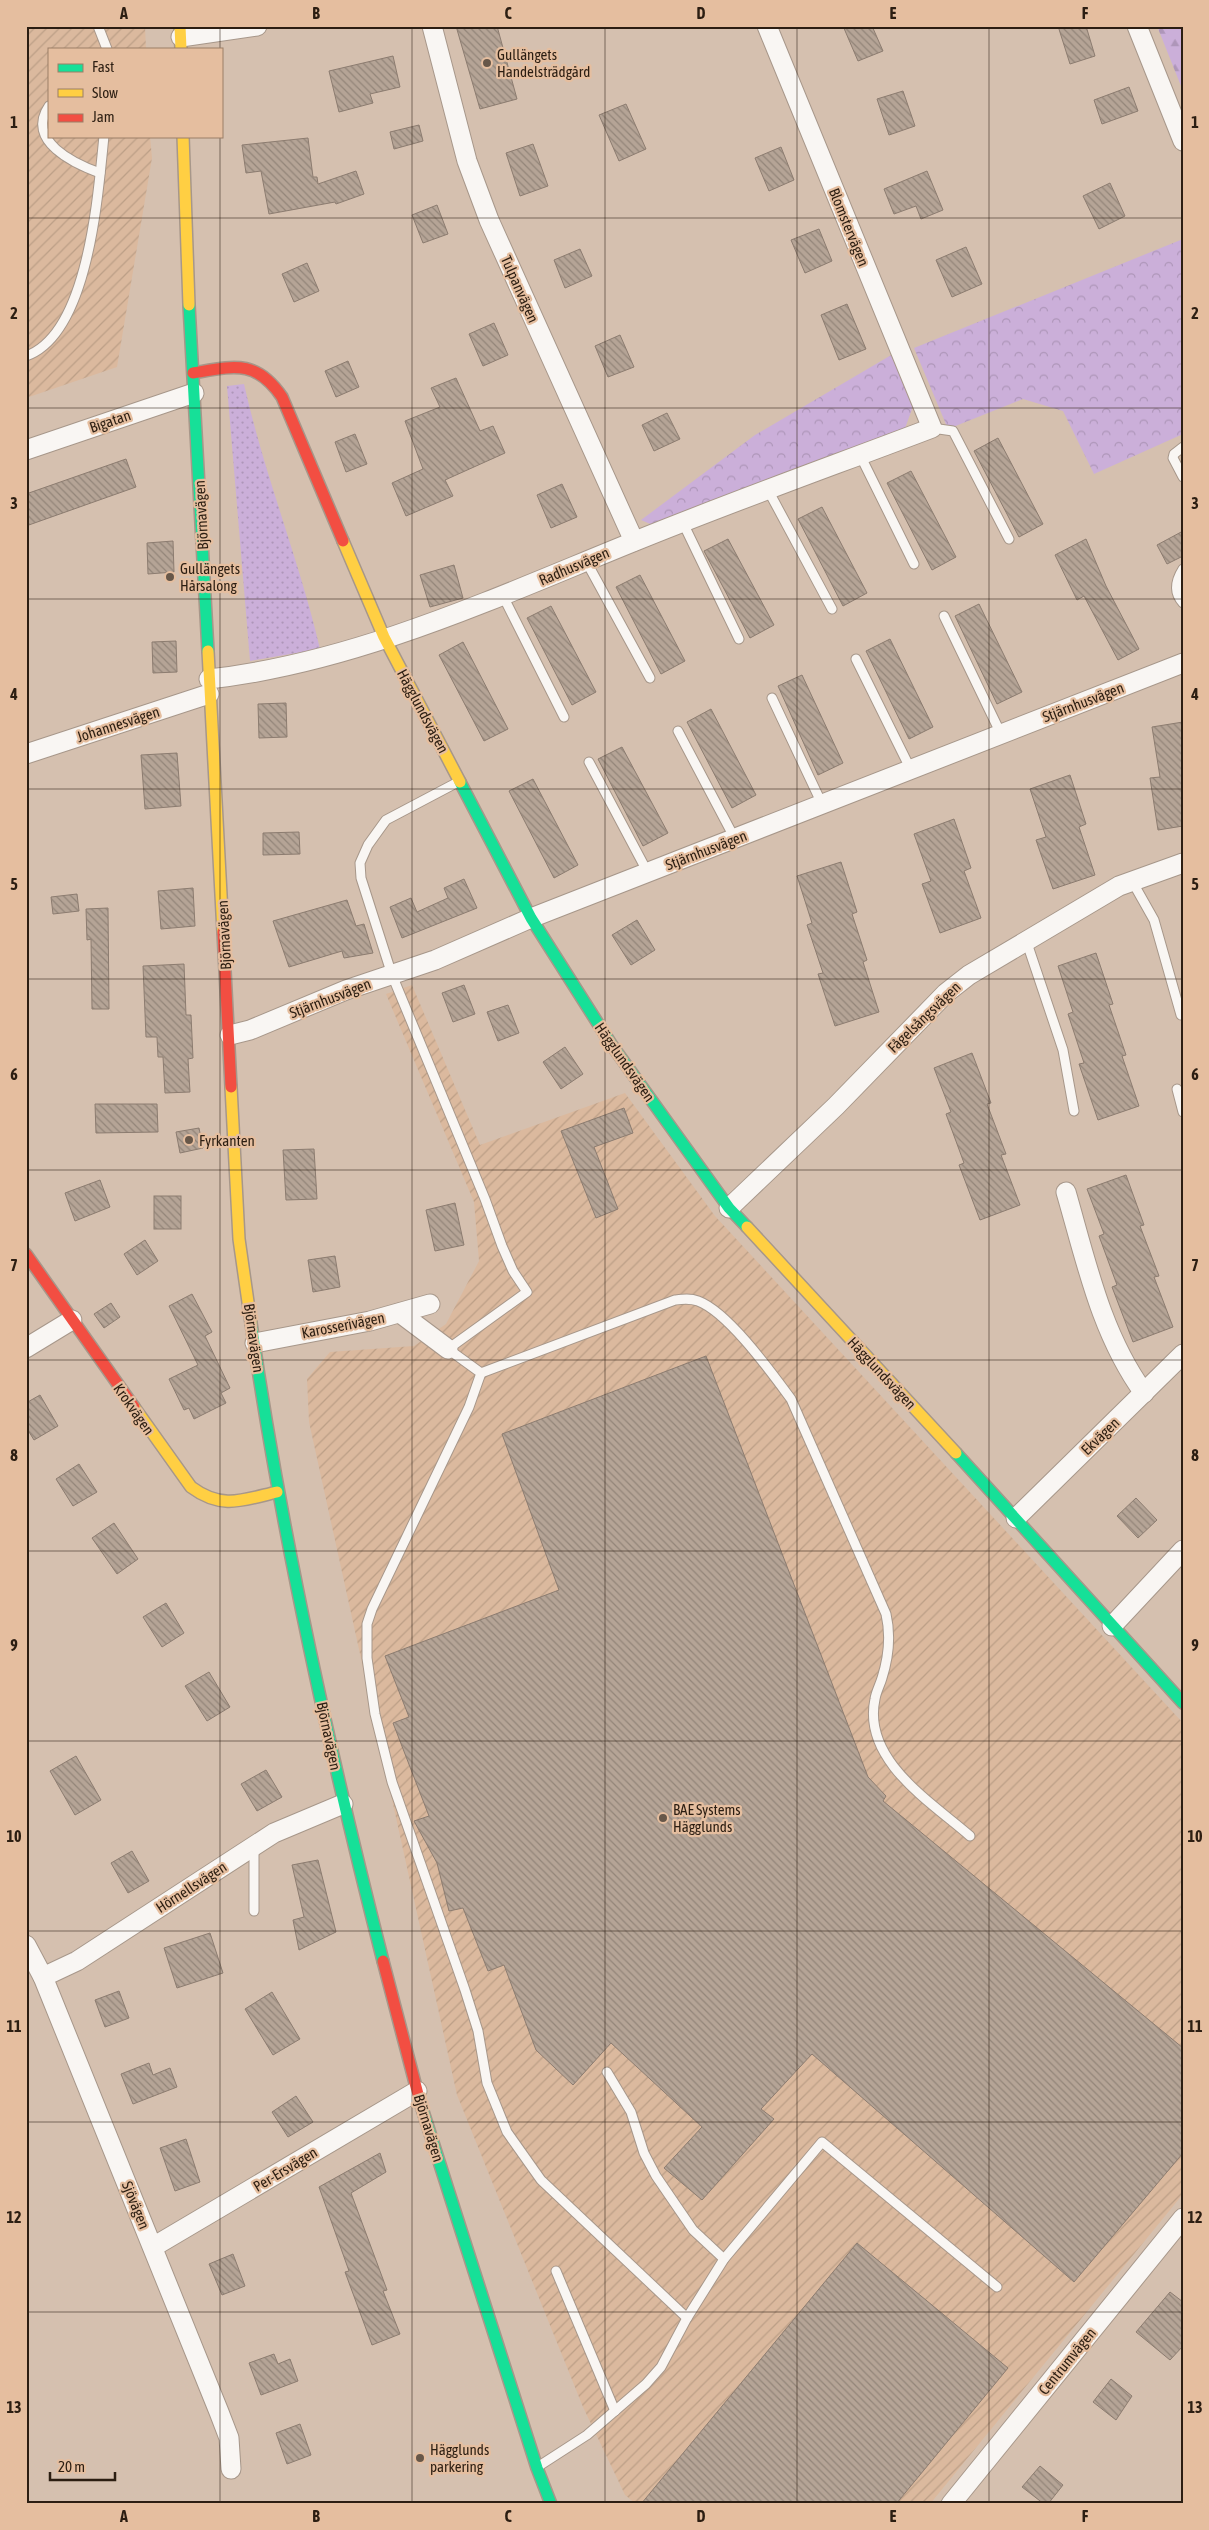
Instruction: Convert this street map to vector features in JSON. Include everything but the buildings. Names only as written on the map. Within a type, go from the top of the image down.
[{"type":"main road","name":"Björnavägen","points":[[183,138],[184,205],[209,687],[230,1035],[239,1239],[277,1492],[343,1804],[418,2091],[537,2468],[551,2504]]},
{"type":"main road","name":"Hägglundsvägen","points":[[193,373],[238,367],[254,369],[273,381],[384,637],[531,918],[611,1044],[729,1208],[1016,1518],[1183,1703]]},
{"type":"main road","name":"Krokvägen","points":[[26,1254],[160,1445],[199,1494],[215,1503],[227,1503],[277,1492]]},
{"type":"street","points":[[181,37],[257,26]]},
{"type":"street","name":"Tulpanvägen","points":[[432,26],[467,161],[489,220],[634,541]]},
{"type":"street","name":"Blomstervägen","points":[[767,26],[932,428]]},
{"type":"street","points":[[1137,26],[1183,141]]},
{"type":"street","name":"Bigatan","points":[[26,450],[194,392]]},
{"type":"street","name":"Radhusvägen","points":[[209,687],[236,676],[320,658],[503,596],[634,541],[932,428]]},
{"type":"street","name":"Stjärnhusvägen","points":[[230,1035],[250,1030],[346,990],[435,960],[531,918],[1183,663]]},
{"type":"street","name":"Johannesvägen","points":[[26,754],[209,687]]},
{"type":"street","name":"Fågelsångsvägen","points":[[729,1208],[836,1106],[946,993],[969,975],[1026,940],[1132,881],[1183,862]]},
{"type":"street","points":[[1066,1192],[1099,1306],[1116,1348],[1129,1372],[1144,1393]]},
{"type":"street","name":"Karosserivägen","points":[[255,1342],[370,1321],[430,1304]]},
{"type":"street","points":[[400,1312],[448,1349]]},
{"type":"street","points":[[26,1348],[72,1320]]},
{"type":"street","name":"Ekvägen","points":[[1016,1518],[1183,1354]]},
{"type":"street","points":[[1112,1626],[1183,1550]]},
{"type":"street","name":"Hörnellsvägen","points":[[43,1977],[77,1961],[274,1834],[343,1804]]},
{"type":"street","name":"Sjövägen","points":[[26,1945],[43,1977],[229,2438],[231,2469]]},
{"type":"street","name":"Per-Ersvägen","points":[[153,2247],[418,2091]]},
{"type":"street","name":"Centrumvägen","points":[[950,2504],[1183,2218]]},
{"type":"lane","points":[[98,26],[107,48]]},
{"type":"lane","points":[[48,109],[43,122],[45,134],[50,144],[60,154],[80,166],[100,173]]},
{"type":"lane","points":[[26,356],[49,343],[62,326],[72,305],[89,247],[104,138]]},
{"type":"lane","points":[[932,428],[953,431],[1009,539]]},
{"type":"lane","points":[[1183,447],[1174,454],[1183,477]]},
{"type":"lane","points":[[860,455],[914,564]]},
{"type":"lane","points":[[768,490],[832,609]]},
{"type":"lane","points":[[683,523],[739,639]]},
{"type":"lane","points":[[586,561],[650,678]]},
{"type":"lane","points":[[1183,568],[1176,582],[1176,588],[1183,603]]},
{"type":"lane","points":[[503,596],[564,717]]},
{"type":"lane","points":[[944,616],[1001,734]]},
{"type":"lane","points":[[856,659],[911,770]]},
{"type":"lane","points":[[772,698],[822,804]]},
{"type":"lane","points":[[678,731],[735,839]]},
{"type":"lane","points":[[589,762],[648,873]]},
{"type":"lane","points":[[460,781],[386,820],[368,846],[360,863],[361,878],[392,974],[485,1199],[502,1246],[513,1271],[526,1292],[448,1349],[481,1373]]},
{"type":"lane","points":[[1132,881],[1154,920],[1181,1015]]},
{"type":"lane","points":[[1026,940],[1063,1050],[1074,1111]]},
{"type":"lane","points":[[1178,1089],[1183,1112]]},
{"type":"lane","points":[[687,2318],[541,2180],[508,2132],[487,2083],[478,2031],[392,1782],[375,1714],[367,1658],[367,1624],[376,1600],[469,1407],[481,1373],[675,1300],[687,1298],[698,1301],[721,1316],[768,1369],[791,1399],[886,1614],[890,1630],[889,1649],[873,1714],[881,1745],[889,1760],[902,1777],[970,1836]]},
{"type":"lane","points":[[254,1846],[254,1911]]},
{"type":"lane","points":[[607,2072],[632,2112],[644,2153],[656,2176],[692,2230],[724,2259]]},
{"type":"lane","points":[[537,2468],[587,2436],[646,2384],[661,2367],[687,2318],[724,2259],[822,2142],[997,2287]]},
{"type":"lane","points":[[556,2271],[615,2411]]},
{"type":"shaded area","points":[[26,26],[145,26],[146,48],[48,48],[48,138],[150,138],[152,158],[117,367],[26,398]]},
{"type":"shaded area","points":[[412,985],[480,1145],[625,1093],[715,1216],[1183,1723],[1183,2194],[930,2504],[636,2504],[625,2495],[583,2407],[457,2095],[309,1422],[307,1379],[330,1352],[414,1346],[446,1324],[479,1261],[474,1202],[386,994]]},
{"type":"green space","points":[[1157,26],[1183,26],[1183,91]]},
{"type":"green space","points":[[1183,239],[1183,434],[1094,474],[1063,411],[1023,399],[948,429],[914,348]]},
{"type":"green space","points":[[893,354],[915,401],[904,431],[655,526],[641,520],[755,435]]},
{"type":"green space","points":[[244,384],[261,451],[312,615],[320,649],[250,661],[227,386]]},
{"type":"traffic: fast","points":[[189,305],[208,651]]},
{"type":"traffic: fast","points":[[460,782],[531,918],[611,1044],[729,1208],[747,1227]]},
{"type":"traffic: fast","points":[[251,1323],[277,1484],[308,1644],[344,1803],[383,1961]]},
{"type":"traffic: fast","points":[[956,1453],[1183,1703]]},
{"type":"traffic: fast","points":[[420,2102],[537,2468],[551,2504]]},
{"type":"traffic: slow","points":[[180,26],[181,48]]},
{"type":"traffic: slow","points":[[183,138],[189,305]]},
{"type":"traffic: slow","points":[[343,541],[384,637],[460,782]]},
{"type":"traffic: slow","points":[[208,651],[223,932]]},
{"type":"traffic: slow","points":[[231,1087],[239,1239],[251,1323]]},
{"type":"traffic: slow","points":[[747,1227],[956,1453]]},
{"type":"traffic: slow","points":[[134,1407],[191,1487],[202,1494],[213,1499],[233,1501],[277,1492]]},
{"type":"traffic: jam","points":[[193,373],[221,368],[243,368],[263,376],[272,385],[282,397],[343,541]]},
{"type":"traffic: jam","points":[[223,932],[231,1087]]},
{"type":"traffic: jam","points":[[26,1254],[134,1407]]},
{"type":"traffic: jam","points":[[383,1961],[420,2102]]},
{"type":"place","name":"Gullängets Handelsträdgård","points":[[487,63]]},
{"type":"place","name":"Gullängets Hårsalong","points":[[170,577]]},
{"type":"place","name":"Fyrkanten","points":[[189,1140]]},
{"type":"place","name":"BAE Systems Hägglunds","points":[[663,1818]]},
{"type":"place","name":"Hägglunds parkering","points":[[420,2458]]}]
